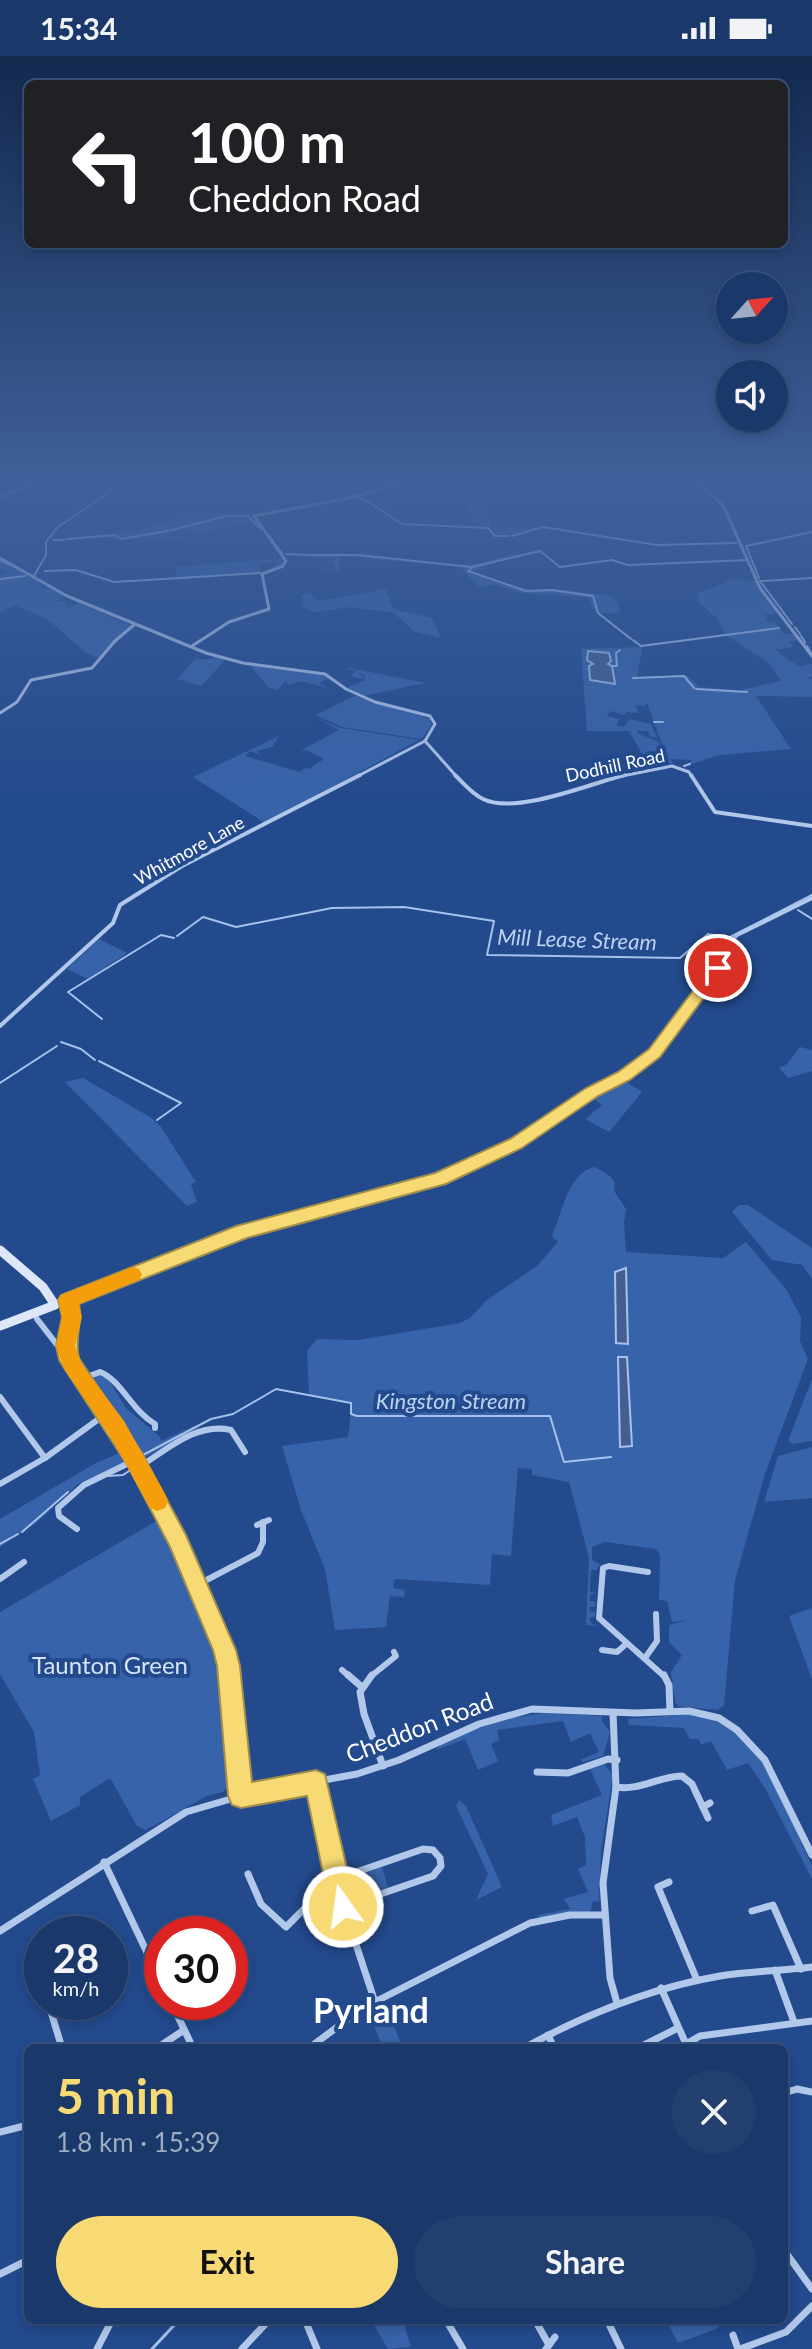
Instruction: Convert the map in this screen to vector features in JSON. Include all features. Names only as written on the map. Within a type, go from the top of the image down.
[{"type":"street","points":[[51,587],[191,647],[243,663],[327,674],[346,689],[375,702],[432,718],[434,727],[425,741]]},
{"type":"street","points":[[191,647],[229,622],[269,609],[265,587]]},
{"type":"street","points":[[760,587],[812,656]]},
{"type":"street","points":[[0,713],[17,702],[31,680],[92,668],[115,641],[135,624]]},
{"type":"street","name":"Dodhill Road","points":[[425,741],[474,793],[492,803],[525,801],[672,766],[691,774],[709,807],[715,812],[812,826]]},
{"type":"street","name":"Whitmore Lane","points":[[0,1026],[113,923],[120,905],[182,866],[425,741]]},
{"type":"street","points":[[0,1326],[243,1231],[440,1179],[516,1144],[655,1053],[715,972],[727,946],[737,935],[812,898]]},
{"type":"street","points":[[0,1250],[43,1287],[55,1305]]},
{"type":"street","points":[[68,1300],[72,1317],[66,1346],[69,1360],[107,1413],[179,1542],[229,1666],[241,1796]]},
{"type":"street","points":[[37,1319],[58,1346],[66,1346]]},
{"type":"street","points":[[81,1379],[100,1372],[110,1376],[129,1405],[157,1424]]},
{"type":"street","points":[[0,1397],[45,1458]]},
{"type":"street","points":[[0,1484],[45,1458],[107,1413]]},
{"type":"street","points":[[77,1529],[59,1516],[58,1508],[68,1494],[82,1484],[137,1463],[210,1427],[231,1430],[245,1447]]},
{"type":"street","points":[[197,1585],[258,1553],[263,1542],[263,1522]]},
{"type":"street","points":[[628,1557],[628,1568]]},
{"type":"street","points":[[0,1579],[24,1562]]},
{"type":"street","points":[[648,1572],[607,1566],[602,1569],[598,1616],[603,1625],[645,1658],[668,1681],[670,1711]]},
{"type":"street","points":[[645,1658],[657,1641],[656,1614]]},
{"type":"street","points":[[602,1650],[617,1652],[626,1644]]},
{"type":"street","points":[[383,1766],[364,1714],[362,1687],[373,1673],[396,1656]]},
{"type":"street","points":[[342,1670],[362,1687]]},
{"type":"street","name":"Cheddon Road","points":[[0,1931],[186,1812],[216,1800],[383,1766],[464,1730],[523,1710],[613,1713],[696,1711],[714,1715],[750,1741],[772,1768],[812,1855]]},
{"type":"street","points":[[613,1713],[616,1787],[605,1847],[603,1915],[610,1978],[617,2003]]},
{"type":"street","points":[[537,1772],[568,1773],[608,1759],[617,1760]]},
{"type":"street","points":[[616,1787],[630,1790],[670,1775],[682,1776],[707,1805],[708,1818]]},
{"type":"street","points":[[316,1782],[339,1893],[375,2002]]},
{"type":"street","points":[[336,1879],[423,1849],[433,1850],[440,1858],[441,1866],[433,1876],[343,1907]]},
{"type":"street","points":[[104,1862],[144,1946]]},
{"type":"street","points":[[248,1874],[251,1887],[259,1899],[275,1921],[286,1927],[312,1903],[339,1893]]},
{"type":"street","points":[[669,1882],[654,1888],[697,1980]]},
{"type":"street","points":[[752,1911],[773,1905],[801,1969]]},
{"type":"street","points":[[314,2044],[350,2016],[530,1923],[570,1915],[603,1915]]},
{"type":"street","points":[[531,2044],[617,2003],[661,1988],[697,1980],[812,1967]]},
{"type":"street","points":[[775,1970],[794,2022]]},
{"type":"street","points":[[661,1988],[686,2044]]},
{"type":"street","points":[[53,2020],[61,2044]]},
{"type":"street","points":[[179,2020],[191,2044]]},
{"type":"street","points":[[690,2044],[700,2036],[812,2021]]},
{"type":"street","points":[[646,2044],[678,2028]]},
{"type":"street","points":[[163,2044],[184,2030]]},
{"type":"street","points":[[548,2035],[552,2044]]},
{"type":"street","points":[[788,2092],[797,2089],[812,2092]]},
{"type":"street","points":[[0,2132],[24,2126]]},
{"type":"street","points":[[788,2256],[812,2289]]},
{"type":"street","points":[[0,2274],[24,2262]]},
{"type":"street","points":[[733,2335],[739,2349],[786,2332],[812,2306]]},
{"type":"street","points":[[97,2349],[110,2324]]},
{"type":"street","points":[[242,2349],[265,2324]]},
{"type":"street","points":[[307,2324],[317,2349]]},
{"type":"street","points":[[448,2324],[463,2349]]},
{"type":"street","points":[[538,2324],[550,2344]]},
{"type":"street","points":[[609,2324],[621,2349]]},
{"type":"green space","points":[[0,587],[47,587],[64,596],[56,601],[66,601],[65,605],[70,608],[79,603],[131,626],[100,658],[86,652],[54,625],[35,614],[14,605],[0,613]]},
{"type":"green space","points":[[503,587],[612,596],[618,602],[620,613],[596,613],[589,598],[520,593]]},
{"type":"green space","points":[[714,587],[760,587],[779,613],[764,615],[769,617],[765,618],[767,621],[774,621],[784,634],[794,634],[800,640],[789,641],[794,647],[776,650],[790,661],[806,659],[794,661],[798,667],[812,664],[812,676],[807,679],[812,679],[812,697],[756,696],[791,749],[720,755],[685,766],[692,760],[671,759],[673,764],[669,763],[647,703],[645,706],[636,705],[638,713],[626,712],[625,715],[610,711],[607,716],[619,719],[617,726],[624,727],[630,719],[651,724],[657,738],[650,736],[648,731],[637,733],[659,742],[666,764],[650,768],[629,731],[587,731],[581,649],[642,647],[637,678],[687,676],[700,687],[740,690],[781,681],[769,663],[727,636],[717,619],[697,600],[698,593]]},
{"type":"green space","points":[[386,589],[393,609],[432,618],[441,638],[415,632],[394,613],[351,607],[314,612],[300,605],[304,604],[301,595],[309,592],[319,601]]},
{"type":"green space","points":[[207,654],[225,660],[201,686],[177,679],[199,655],[196,660],[215,658]]},
{"type":"green space","points":[[250,665],[327,676],[329,678],[319,683],[328,688],[300,681],[288,685],[286,680],[278,690],[268,687]]},
{"type":"green space","points":[[345,668],[425,683],[364,696],[346,688],[365,680],[365,676],[358,672],[364,679],[351,676],[356,671]]},
{"type":"green space","points":[[357,695],[430,719],[432,725],[421,739],[342,727],[315,715]]},
{"type":"green space","points":[[316,718],[340,728],[419,740],[265,823],[193,777],[279,736],[272,747],[257,751],[261,755],[250,751],[245,756],[300,772],[309,769],[324,759],[306,750],[300,751],[339,730]]},
{"type":"green space","points":[[99,939],[127,953],[88,979],[67,969]]},
{"type":"green space","points":[[800,1047],[812,1050],[812,1071],[788,1078],[779,1068],[787,1064]]},
{"type":"green space","points":[[83,1078],[150,1117],[161,1127],[196,1182],[191,1184],[197,1202],[187,1206],[65,1082]]},
{"type":"green space","points":[[625,1081],[642,1092],[609,1132],[585,1119],[602,1105],[591,1096]]},
{"type":"green space","points":[[595,1167],[610,1176],[615,1183],[614,1191],[626,1209],[626,1252],[723,1258],[746,1242],[786,1289],[801,1317],[800,1341],[808,1359],[765,1474],[735,1580],[724,1706],[717,1710],[678,1706],[675,1701],[671,1672],[682,1655],[669,1642],[669,1625],[688,1620],[672,1622],[667,1601],[659,1600],[660,1555],[656,1549],[605,1542],[592,1547],[592,1560],[600,1564],[597,1570],[591,1570],[590,1592],[596,1593],[590,1595],[590,1601],[596,1602],[589,1611],[595,1612],[595,1617],[589,1618],[592,1624],[600,1626],[586,1625],[589,1558],[569,1482],[532,1475],[532,1469],[518,1468],[511,1556],[492,1554],[490,1585],[395,1579],[393,1588],[405,1590],[404,1597],[390,1596],[386,1627],[335,1630],[325,1569],[301,1510],[282,1446],[348,1437],[352,1404],[309,1395],[307,1351],[317,1339],[358,1340],[460,1323],[470,1318],[487,1300],[537,1266],[558,1242],[552,1236],[567,1195],[578,1177]]},
{"type":"green space","points":[[739,1205],[748,1205],[812,1248],[812,1279],[802,1265],[772,1260],[732,1212]]},
{"type":"green space","points":[[99,1375],[109,1380],[126,1408],[161,1441],[196,1425],[198,1428],[142,1459],[87,1379]]},
{"type":"green space","points":[[812,1379],[812,1441],[793,1444],[788,1441]]},
{"type":"green space","points":[[812,1447],[812,1498],[764,1502],[778,1456]]},
{"type":"green space","points":[[122,1452],[129,1461],[78,1484],[36,1523],[0,1547],[0,1519],[96,1463]]},
{"type":"green space","name":"Taunton Green","points":[[158,1520],[207,1632],[216,1664],[224,1727],[233,1766],[231,1782],[223,1792],[207,1796],[146,1830],[137,1826],[110,1778],[80,1797],[80,1805],[51,1821],[33,1779],[40,1775],[34,1732],[0,1674],[0,1612]]},
{"type":"green space","points":[[812,1608],[812,1680],[789,1616]]},
{"type":"green space","points":[[544,1713],[602,1716],[610,1732],[603,1756],[583,1762],[580,1760],[599,1752],[590,1733],[571,1742],[563,1721],[497,1730],[499,1740],[491,1744],[498,1761],[478,1770],[465,1739],[436,1750],[470,1731]]},
{"type":"green space","points":[[692,1714],[717,1721],[737,1734],[754,1752],[781,1796],[812,1866],[812,1879],[765,1788],[748,1763],[727,1770],[711,1741],[701,1745],[699,1739],[690,1739],[684,1728],[629,1725],[628,1719]]},
{"type":"green space","points":[[604,1764],[613,1775],[601,1852],[599,1902],[593,1901],[590,1912],[539,1918],[538,1915],[570,1909],[564,1899],[588,1892],[578,1869],[586,1865],[585,1837],[577,1817],[553,1826],[551,1815],[602,1795],[590,1769]]},
{"type":"green space","points":[[459,1800],[466,1806],[502,1887],[476,1900],[488,1874],[456,1806]]},
{"type":"green space","points":[[382,1867],[388,1888],[349,1898],[345,1881]]},
{"type":"green space","points":[[385,2005],[401,2044],[381,2044],[369,2014]]},
{"type":"green space","points":[[373,2324],[404,2324],[411,2347],[388,2349]]},
{"type":"green space","points":[[668,2324],[722,2324],[716,2329],[678,2343]]},
{"type":"shaded area","points":[[588,651],[609,653],[611,661],[608,664],[612,666],[615,684],[590,680],[589,666],[593,664],[587,660]]},
{"type":"shaded area","points":[[626,1268],[628,1344],[616,1343],[615,1272]]},
{"type":"shaded area","points":[[618,1357],[627,1357],[632,1446],[620,1447]]},
{"type":"waterway","points":[[514,587],[526,591],[552,590],[593,596],[598,613],[631,639]]},
{"type":"waterway","points":[[764,587],[792,624]]},
{"type":"waterway","points":[[633,640],[641,646],[779,628]]},
{"type":"waterway","points":[[807,646],[811,653]]},
{"type":"waterway","points":[[612,666],[617,666],[616,653],[620,650]]},
{"type":"waterway","points":[[633,678],[684,676],[694,688]]},
{"type":"waterway","points":[[696,689],[747,692]]},
{"type":"waterway","points":[[654,722],[663,722]]},
{"type":"waterway","points":[[684,766],[690,764]]},
{"type":"waterway","name":"Mill Lease Stream","points":[[177,936],[203,917],[236,927],[332,908],[404,907],[494,921],[487,955],[680,958],[708,934],[728,938],[812,895]]},
{"type":"waterway","name":"Mill Lease Stream","points":[[798,910],[812,919]]},
{"type":"waterway","name":"Mill Lease Stream","points":[[102,1019],[68,992],[161,935],[174,938]]},
{"type":"waterway","points":[[61,1042],[81,1049],[95,1060]]},
{"type":"waterway","name":"Mill Lease Stream","points":[[0,1083],[57,1046]]},
{"type":"waterway","points":[[99,1061],[181,1103],[157,1120]]},
{"type":"waterway","name":"Kingston Stream","points":[[141,1456],[211,1419],[233,1414],[276,1389],[351,1403],[351,1414],[357,1416],[550,1416],[564,1462],[611,1457]]},
{"type":"waterway","name":"Kingston Stream","points":[[108,1476],[123,1475],[132,1469]]},
{"type":"waterway","name":"Kingston Stream","points":[[22,1532],[68,1492]]},
{"type":"waterway","name":"Kingston Stream","points":[[0,1544],[18,1534]]},
{"type":"waterway","points":[[152,2349],[175,2324]]},
{"type":"slow traffic","points":[[133,1275],[68,1300],[72,1317],[66,1352],[74,1369],[117,1428],[157,1501]]},
{"type":"district","name":"Pyrland","points":[[371,2009]]},
{"type":"route","points":[[343,1907],[316,1782],[241,1796],[229,1666],[224,1650],[179,1542],[117,1428],[69,1360],[66,1346],[72,1308],[68,1300],[243,1231],[440,1179],[516,1144],[655,1053],[718,968]]}]
